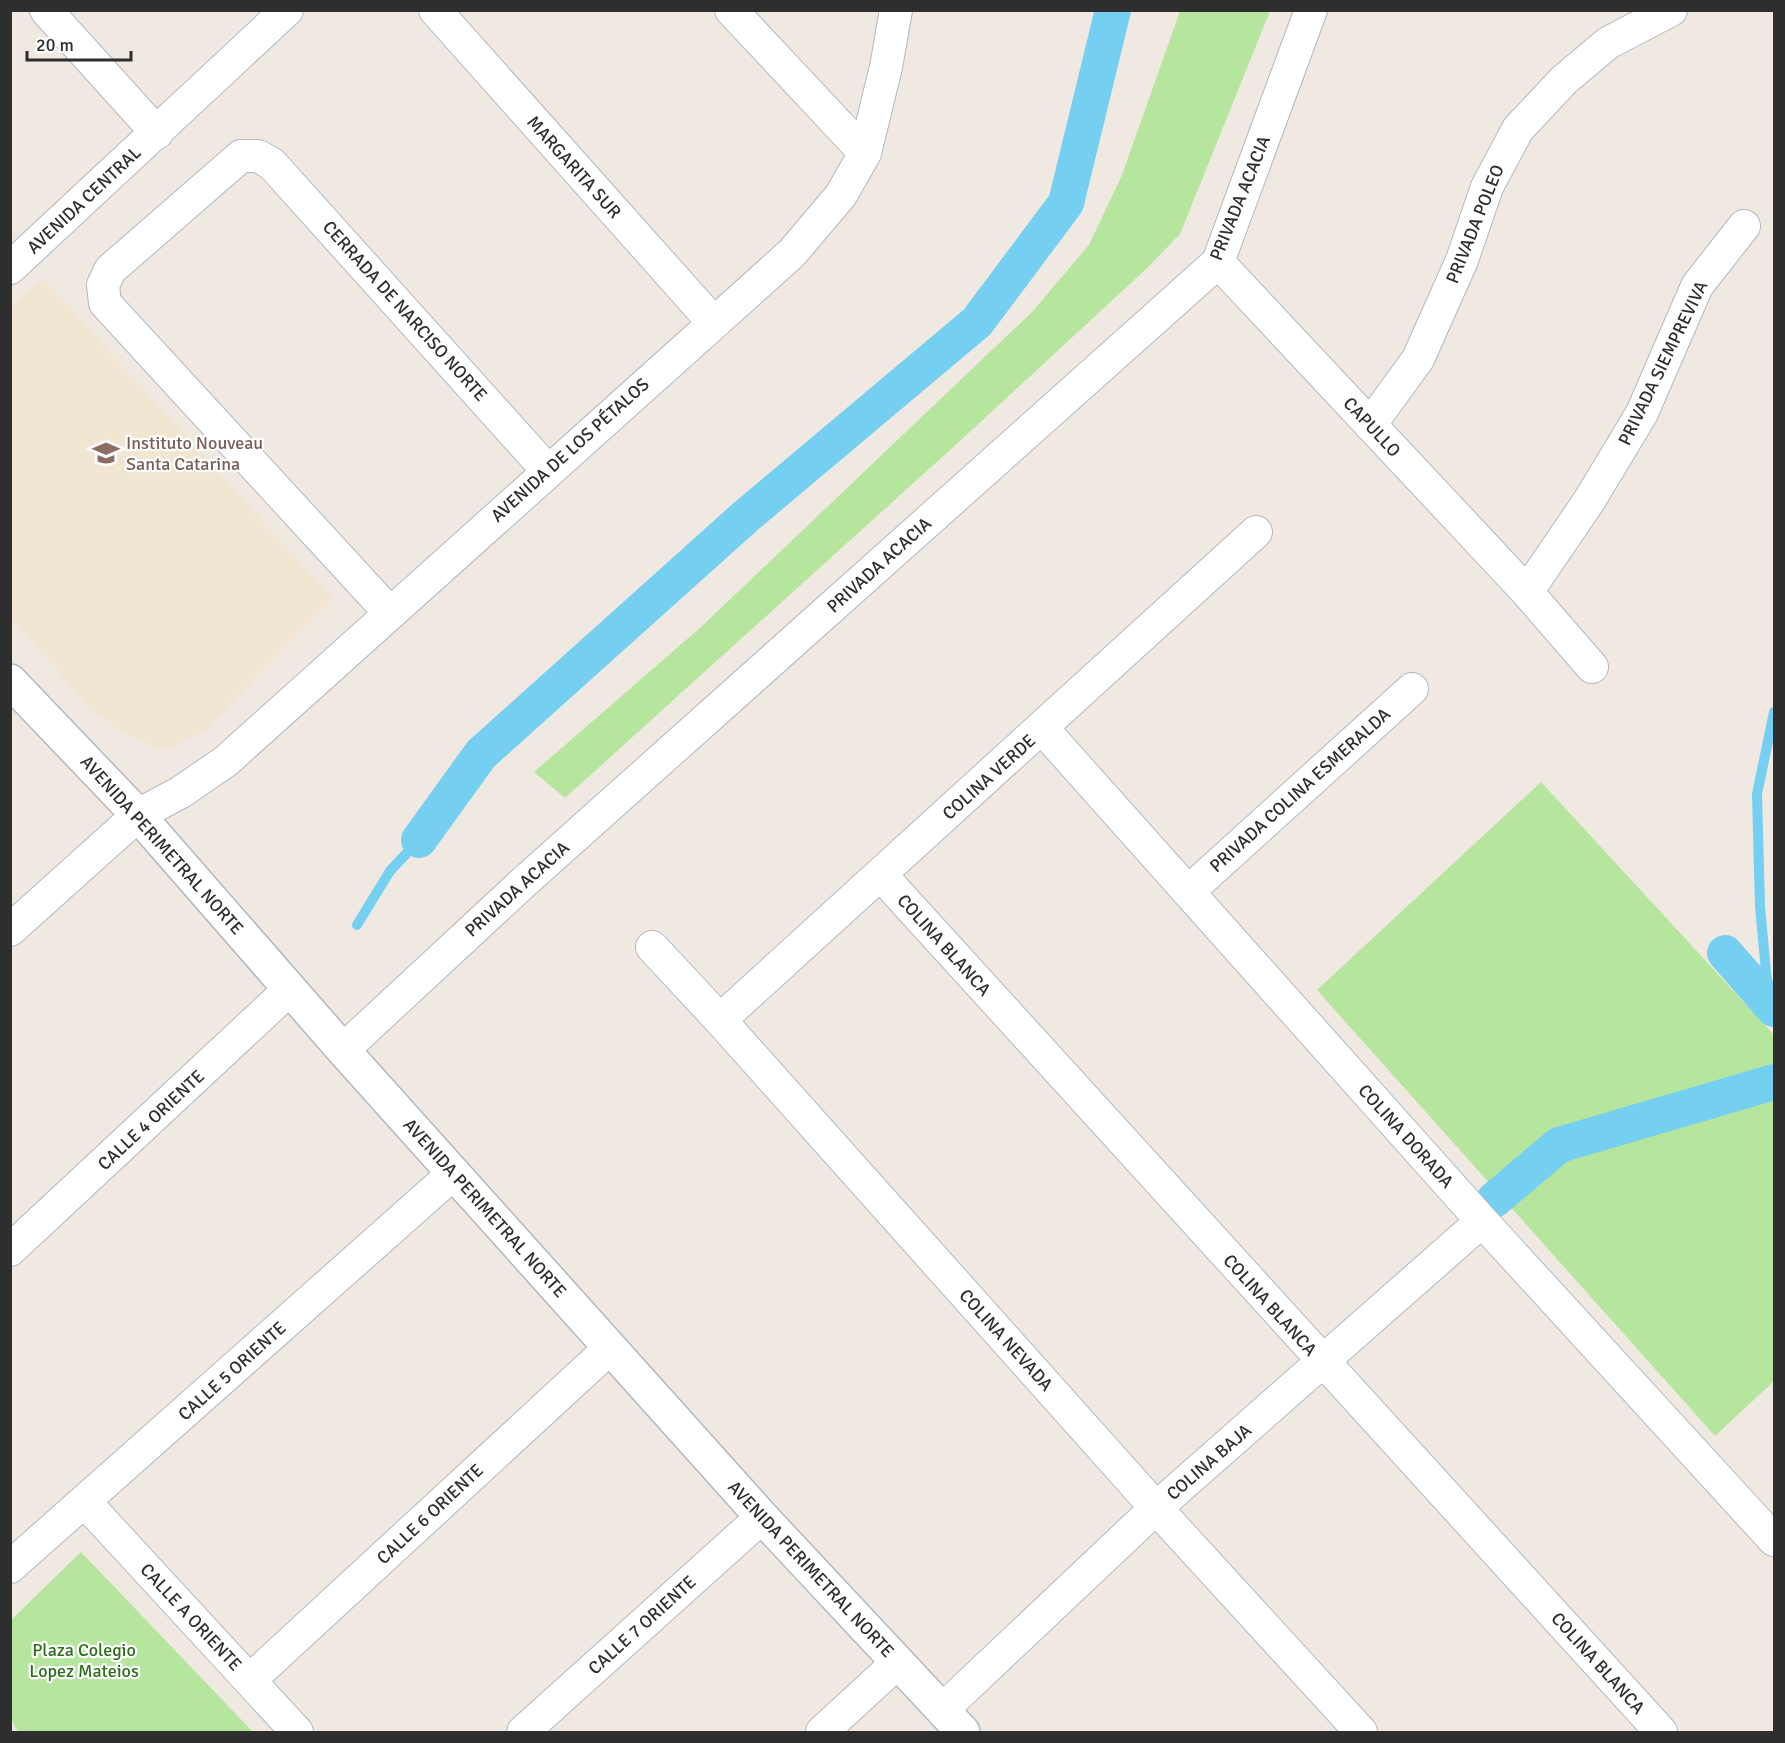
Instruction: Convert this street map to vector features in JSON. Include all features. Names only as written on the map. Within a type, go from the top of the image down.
[{"type":"street","points":[[46,10],[157,133]]},
{"type":"street","name":"AVENIDA CENTRAL","points":[[10,268],[286,10]]},
{"type":"street","name":"MARGARITA SUR","points":[[435,10],[713,322]]},
{"type":"street","points":[[731,10],[865,153]]},
{"type":"street","name":"AVENIDA DE LOS PÉTALOS","points":[[10,930],[138,815],[181,792],[226,761],[389,612],[792,254],[842,195],[865,153],[886,68],[896,10]]},
{"type":"street","name":"PRIVADA ACACIA","points":[[343,1050],[524,882],[1218,262],[1311,10]]},
{"type":"street","name":"PRIVADA POLEO","points":[[1370,425],[1418,359],[1462,260],[1487,187],[1518,129],[1564,80],[1608,43],[1671,10]]},
{"type":"street","name":"CERRADA DE NARCISO NORTE","points":[[389,612],[105,303],[103,285],[110,270],[241,156],[258,156],[272,164],[548,471]]},
{"type":"street","name":"PRIVADA SIEMPREVIVA","points":[[1527,592],[1589,501],[1642,413],[1697,286],[1744,226]]},
{"type":"street","name":"CAPULLO","points":[[1218,262],[1527,592],[1592,667]]},
{"type":"street","name":"COLINA VERDE","points":[[720,1020],[1256,532]]},
{"type":"street","name":"AVENIDA PERIMETRAL NORTE","points":[[10,681],[138,815],[343,1050],[610,1348],[762,1517],[952,1721]]},
{"type":"street","name":"PRIVADA COLINA ESMERALDA","points":[[1189,891],[1412,689]]},
{"type":"street","name":"COLINA DORADA","points":[[1042,728],[1482,1221],[1774,1540]]},
{"type":"street","name":"COLINA BLANCA","points":[[881,875],[1661,1732]]},
{"type":"street","name":"COLINA NEVADA","points":[[652,947],[1156,1508],[1361,1732]]},
{"type":"street","name":"CALLE 4 ORIENTE","points":[[10,1250],[290,989]]},
{"type":"street","name":"CALLE 5 ORIENTE","points":[[10,1568],[454,1173]]},
{"type":"street","name":"COLINA BAJA","points":[[952,1721],[1156,1508],[1482,1221]]},
{"type":"street","name":"CALLE 6 ORIENTE","points":[[250,1680],[610,1348]]},
{"type":"street","name":"CALLE A ORIENTE","points":[[85,1502],[297,1732]]},
{"type":"street","name":"CALLE 7 ORIENTE","points":[[523,1732],[762,1517]]},
{"type":"street","points":[[822,1732],[898,1662]]},
{"type":"shaded area","name":"Instituto Nouveau Santa Catarina","points":[[43,278],[333,599],[204,731],[166,751],[131,737],[91,710],[11,617],[11,308]]},
{"type":"green space","points":[[1180,11],[1270,11],[1180,234],[1146,269],[961,440],[565,798],[534,772],[700,628],[1032,312],[1089,245],[1122,175]]},
{"type":"green space","points":[[1541,782],[1774,1035],[1774,1381],[1715,1436],[1317,990]]},
{"type":"green space","name":"Plaza Colegio Lopez Mateios","points":[[81,1552],[253,1732],[18,1732],[11,1719],[11,1620]]},
{"type":"waterway","points":[[419,840],[481,754],[745,517],[977,322],[1066,203],[1113,10]]},
{"type":"waterway","points":[[1768,993],[1760,907],[1757,794],[1774,712]]},
{"type":"waterway","points":[[357,925],[390,871],[419,840]]},
{"type":"waterway","points":[[1725,953],[1774,1009]]},
{"type":"waterway","points":[[1494,1200],[1559,1145],[1774,1082]]},
{"type":"place","name":"Instituto Nouveau Santa Catarina","points":[[106,453]]}]
